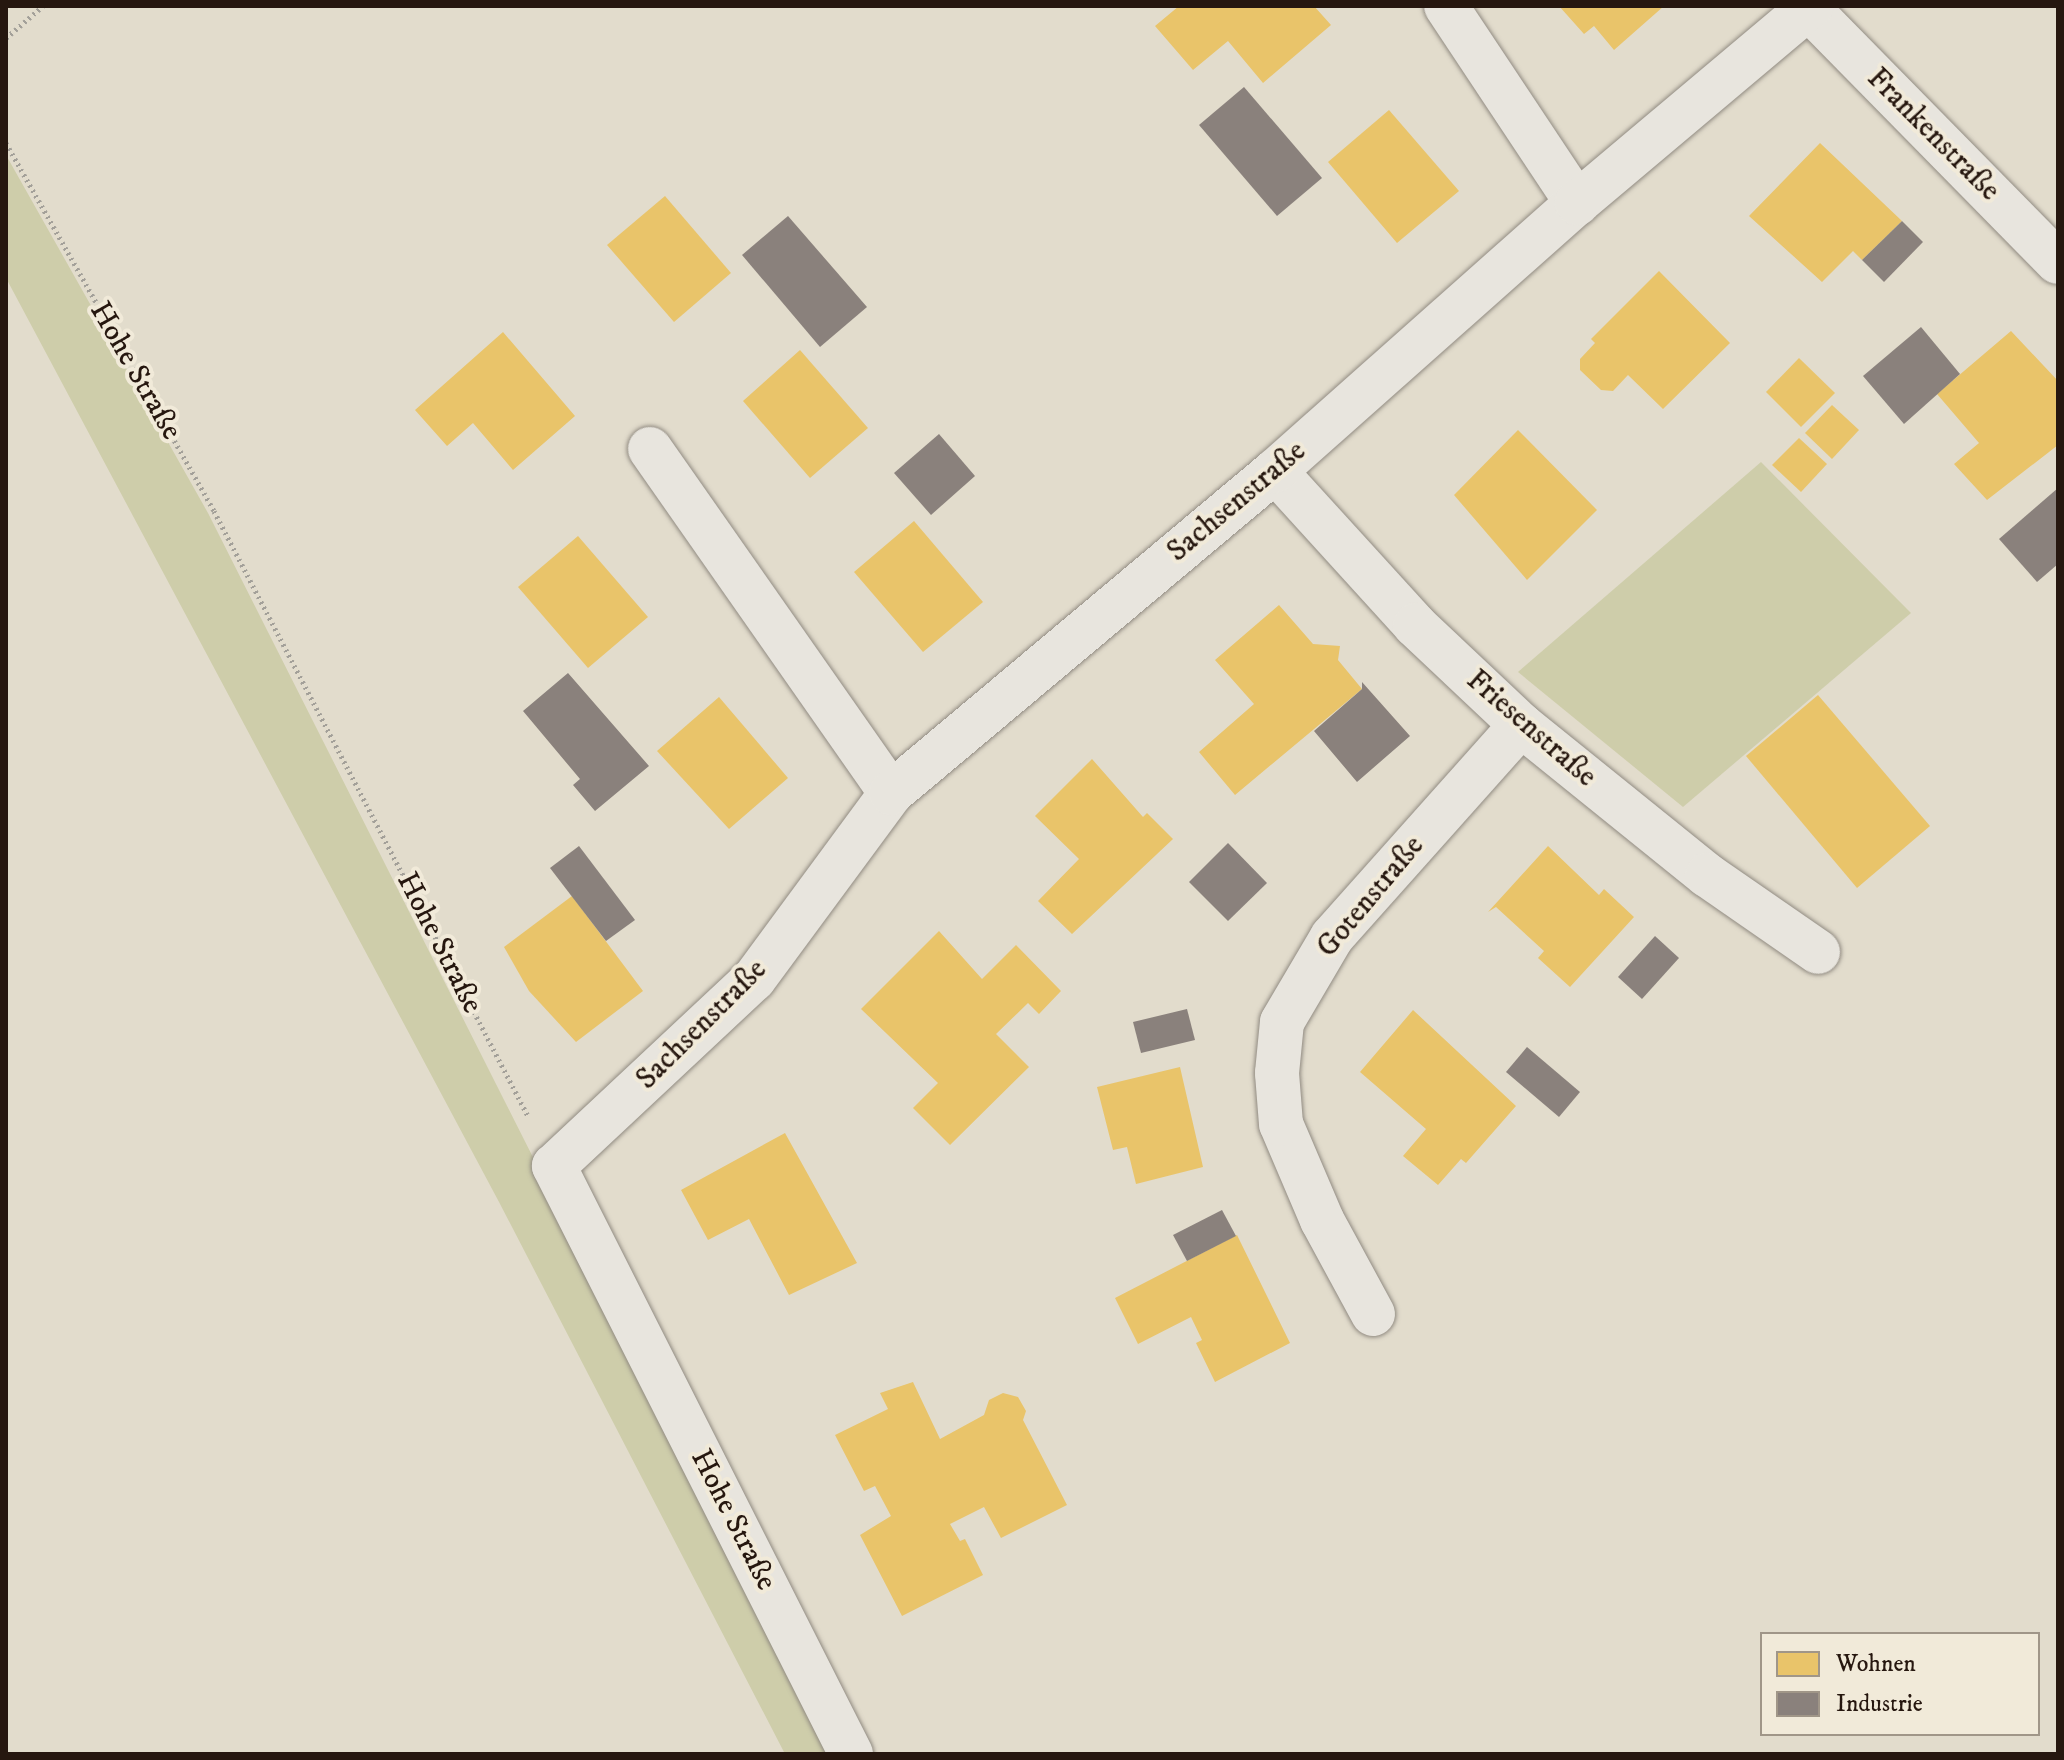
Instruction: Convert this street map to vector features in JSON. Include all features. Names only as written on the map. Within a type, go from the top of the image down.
[{"type":"street","points":[[1446,6],[1577,203]]},
{"type":"street","name":"Sachsenstraße","points":[[554,1166],[754,979],[891,793],[1275,471],[1577,203],[1809,7]]},
{"type":"street","name":"Frankenstraße","points":[[1809,7],[2058,262]]},
{"type":"street","points":[[650,449],[891,793]]},
{"type":"street","name":"Friesenstraße","points":[[1275,471],[1415,625],[1521,725],[1707,875],[1818,952]]},
{"type":"street","name":"Gotenstraße","points":[[1373,1314],[1322,1220],[1281,1124],[1282,1022],[1332,937],[1521,725]]},
{"type":"street","name":"Hohe Straße","points":[[554,1166],[851,1754]]},
{"type":"path","points":[[6,38],[43,6]]},
{"type":"path","name":"Hohe Straße","points":[[6,143],[214,511],[554,1166]]},
{"type":"green space","points":[[6,155],[208,513],[834,1754],[785,1754],[499,1202],[6,278]]},
{"type":"green space","points":[[1761,462],[1911,613],[1683,807],[1518,672]]},
{"type":"building: Wohnen","points":[[1179,6],[1314,6],[1331,25],[1263,83],[1228,41],[1193,70],[1155,26]]},
{"type":"building: Wohnen","points":[[1559,6],[1664,6],[1614,50],[1594,26],[1584,34]]},
{"type":"building: Wohnen","points":[[1389,110],[1459,191],[1397,243],[1328,162]]},
{"type":"building: Wohnen","points":[[1820,143],[1902,221],[1862,260],[1853,251],[1822,282],[1749,216]]},
{"type":"building: Wohnen","points":[[665,196],[731,273],[674,322],[607,245]]},
{"type":"building: Wohnen","points":[[1659,271],[1730,343],[1663,409],[1628,375],[1613,391],[1601,390],[1580,370],[1580,359],[1595,343],[1591,339]]},
{"type":"building: Wohnen","points":[[2011,331],[2058,381],[2058,445],[1987,500],[1954,464],[1979,443],[1937,394]]},
{"type":"building: Wohnen","points":[[503,332],[575,416],[513,470],[473,423],[447,446],[415,410]]},
{"type":"building: Wohnen","points":[[800,350],[868,428],[810,478],[743,401]]},
{"type":"building: Wohnen","points":[[1799,358],[1835,393],[1801,427],[1766,392]]},
{"type":"building: Wohnen","points":[[1832,405],[1859,430],[1832,459],[1805,433]]},
{"type":"building: Wohnen","points":[[1518,430],[1597,510],[1527,580],[1454,495]]},
{"type":"building: Wohnen","points":[[1799,438],[1827,464],[1801,492],[1772,465]]},
{"type":"building: Wohnen","points":[[914,521],[983,602],[923,652],[854,572]]},
{"type":"building: Wohnen","points":[[578,536],[648,617],[588,668],[518,587]]},
{"type":"building: Wohnen","points":[[1279,605],[1313,644],[1340,646],[1338,660],[1362,689],[1235,795],[1199,752],[1254,704],[1215,660]]},
{"type":"building: Wohnen","points":[[1818,695],[1930,826],[1857,888],[1746,756]]},
{"type":"building: Wohnen","points":[[719,697],[788,778],[729,829],[657,751]]},
{"type":"building: Wohnen","points":[[1092,759],[1143,817],[1147,813],[1173,839],[1072,934],[1038,901],[1079,859],[1035,816]]},
{"type":"building: Wohnen","points":[[1548,846],[1599,895],[1604,889],[1634,917],[1570,987],[1538,958],[1544,951],[1496,907],[1488,912]]},
{"type":"building: Wohnen","points":[[572,896],[643,991],[576,1042],[529,991],[504,947]]},
{"type":"building: Wohnen","points":[[939,931],[982,979],[1016,945],[1061,991],[1039,1014],[1028,1003],[996,1034],[1029,1067],[950,1145],[913,1108],[938,1083],[861,1009]]},
{"type":"building: Wohnen","points":[[1413,1010],[1516,1106],[1466,1163],[1461,1159],[1438,1185],[1403,1156],[1426,1129],[1360,1072]]},
{"type":"building: Wohnen","points":[[1180,1067],[1203,1167],[1136,1184],[1127,1147],[1113,1150],[1097,1087]]},
{"type":"building: Wohnen","points":[[785,1133],[857,1263],[789,1295],[749,1219],[708,1240],[681,1190]]},
{"type":"building: Wohnen","points":[[1237,1235],[1290,1343],[1215,1382],[1196,1343],[1202,1340],[1191,1317],[1138,1344],[1115,1298]]},
{"type":"building: Wohnen","points":[[913,1382],[940,1439],[984,1415],[989,1400],[1003,1393],[1018,1397],[1026,1411],[1023,1420],[1067,1505],[1001,1538],[984,1507],[950,1524],[960,1541],[965,1539],[983,1575],[902,1616],[860,1535],[891,1516],[875,1486],[864,1491],[835,1435],[888,1409],[880,1393]]},
{"type":"building: Industrie","points":[[1244,87],[1322,178],[1277,216],[1199,125]]},
{"type":"building: Industrie","points":[[788,216],[867,307],[820,347],[742,255]]},
{"type":"building: Industrie","points":[[1902,221],[1923,242],[1884,282],[1862,260]]},
{"type":"building: Industrie","points":[[1921,327],[1960,374],[1904,424],[1863,376]]},
{"type":"building: Industrie","points":[[939,434],[975,476],[931,515],[894,473]]},
{"type":"building: Industrie","points":[[2058,488],[2058,564],[2037,582],[1999,539]]},
{"type":"building: Industrie","points":[[568,673],[649,766],[595,811],[573,785],[580,779],[523,711]]},
{"type":"building: Industrie","points":[[1362,682],[1410,736],[1357,782],[1314,731],[1362,689]]},
{"type":"building: Industrie","points":[[1228,843],[1267,883],[1228,921],[1189,882]]},
{"type":"building: Industrie","points":[[579,846],[635,920],[606,941],[550,868]]},
{"type":"building: Industrie","points":[[1655,936],[1679,958],[1642,999],[1618,977]]},
{"type":"building: Industrie","points":[[1187,1009],[1195,1040],[1141,1053],[1133,1022]]},
{"type":"building: Industrie","points":[[1527,1047],[1580,1092],[1559,1117],[1506,1072]]},
{"type":"building: Industrie","points":[[1222,1210],[1236,1236],[1187,1261],[1173,1235]]}]
